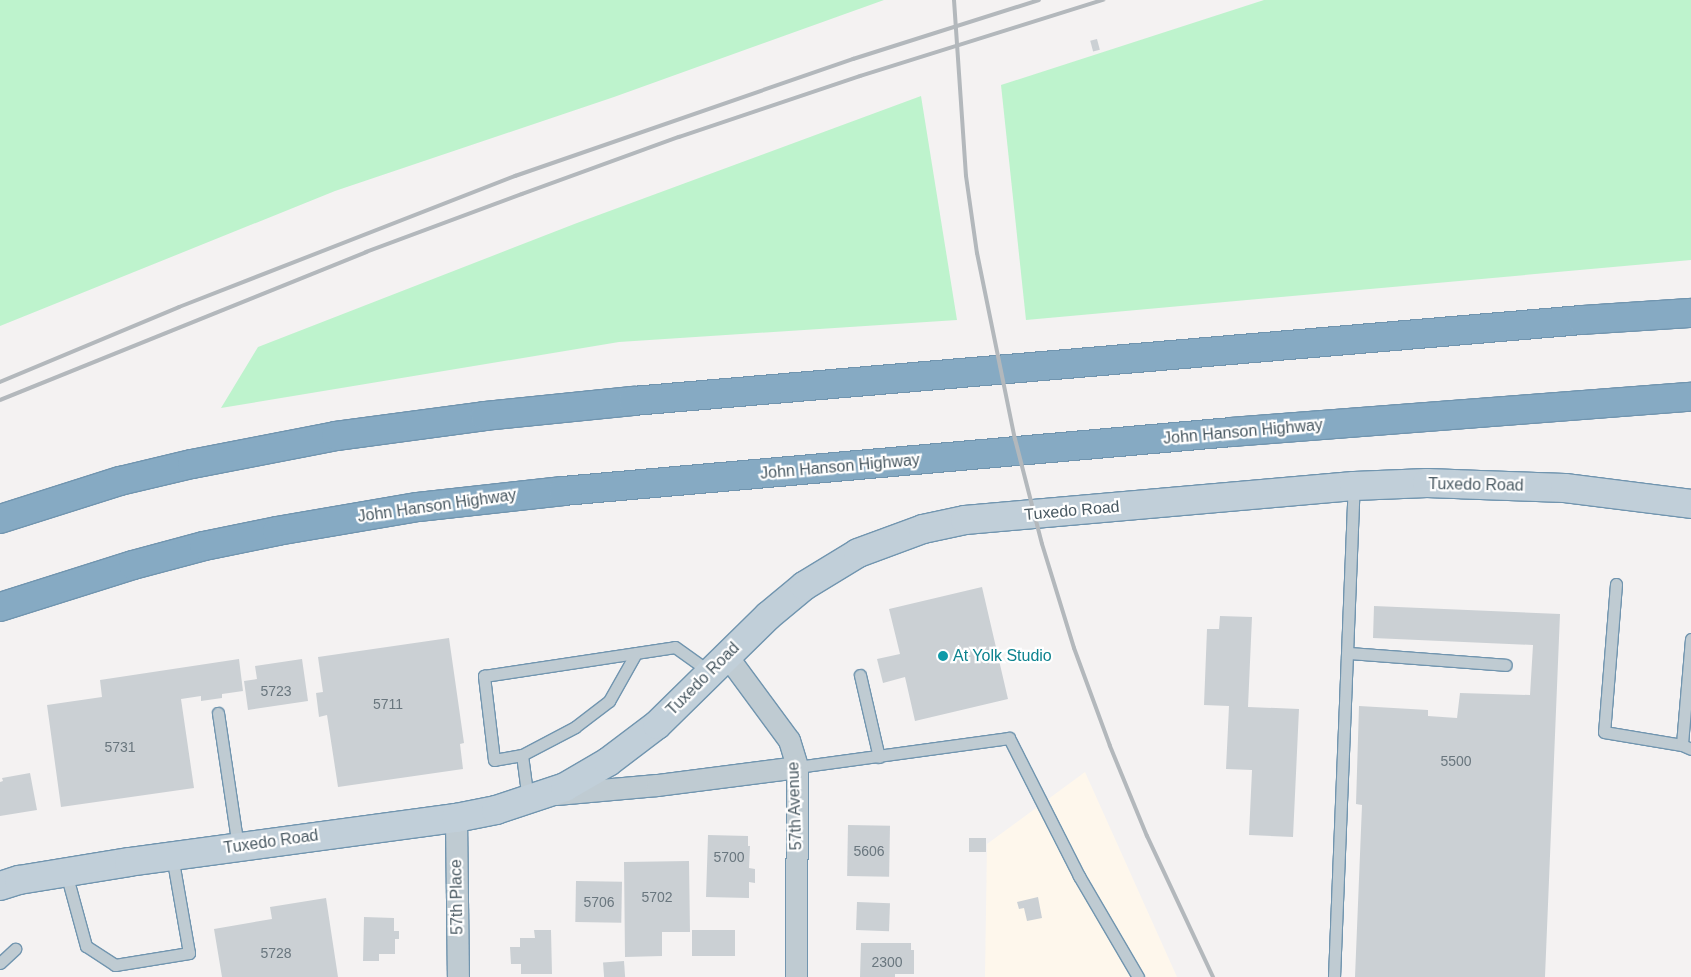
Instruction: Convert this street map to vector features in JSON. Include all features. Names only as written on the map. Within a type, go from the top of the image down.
[{"type":"highway","points":[[0,519],[120,481],[192,464],[336,436],[485,416],[643,400],[1582,320],[1691,313]]},
{"type":"highway","name":"John Hanson Highway","points":[[0,607],[133,565],[204,546],[277,530],[418,507],[563,491],[1232,432],[1691,397]]},
{"type":"main road","name":"Tuxedo Road","points":[[0,886],[172,856],[456,818],[496,810],[535,798],[578,780],[630,747],[657,725],[768,616],[804,586],[858,553],[923,529],[965,520],[1354,486],[1427,483],[1547,487],[1691,504]]},
{"type":"street","name":"57th Avenue","points":[[718,664],[789,740],[797,767],[796,977]]},
{"type":"street","name":"Tuxedo Road","points":[[535,798],[797,767]]},
{"type":"street","name":"57th Place","points":[[456,818],[458,977]]},
{"type":"lane","points":[[1334,977],[1354,486]]},
{"type":"lane","points":[[1616,584],[1604,732],[1686,747],[1691,639]]},
{"type":"lane","points":[[636,653],[609,701],[575,726],[522,755],[494,760],[484,676],[675,647],[718,664]]},
{"type":"lane","points":[[1348,653],[1506,665]]},
{"type":"lane","points":[[860,675],[879,757]]},
{"type":"lane","points":[[218,713],[238,847]]},
{"type":"lane","points":[[797,767],[1009,738],[1079,876],[1138,977]]},
{"type":"lane","points":[[522,755],[535,798]]},
{"type":"lane","points":[[66,873],[86,946],[115,965],[189,953],[172,856]]},
{"type":"lane","points":[[0,963],[15,949]]},
{"type":"shaded area","points":[[1085,772],[1177,977],[985,977],[987,844]]},
{"type":"green space","points":[[0,0],[884,0],[614,97],[335,191],[0,326]]},
{"type":"green space","points":[[1264,0],[1691,0],[1691,260],[1026,320],[1001,85]]},
{"type":"green space","points":[[921,96],[957,320],[619,342],[221,408],[258,347],[577,223]]},
{"type":"building","points":[[1097,39],[1100,50],[1093,51],[1090,41]]},
{"type":"building","name":"At Yolk Studio","points":[[982,587],[1008,699],[915,721],[905,677],[883,683],[877,659],[900,654],[889,609]]},
{"type":"building","points":[[1374,606],[1560,614],[1545,977],[1355,977],[1362,805],[1356,804],[1359,706],[1428,710],[1428,716],[1457,718],[1460,693],[1530,695],[1533,645],[1373,638]]},
{"type":"building","points":[[1220,616],[1252,617],[1248,707],[1299,709],[1293,837],[1249,835],[1252,770],[1226,769],[1229,706],[1204,705],[1207,629],[1219,629]]},
{"type":"building","points":[[449,638],[464,743],[460,744],[463,769],[338,787],[327,715],[319,717],[316,693],[323,692],[318,657]]},
{"type":"building","points":[[239,659],[243,691],[222,694],[222,698],[201,701],[201,696],[181,699],[194,788],[61,807],[47,705],[102,697],[100,680]]},
{"type":"building","points":[[302,659],[308,701],[248,710],[244,681],[257,679],[255,666]]},
{"type":"building","points":[[30,773],[37,810],[0,816],[0,782],[3,781],[2,778]]},
{"type":"building","points":[[848,825],[890,826],[889,877],[847,876]]},
{"type":"building","points":[[708,835],[748,836],[748,846],[750,846],[749,868],[755,869],[755,883],[749,882],[749,898],[706,897]]},
{"type":"building","points":[[969,838],[986,838],[986,852],[969,852]]},
{"type":"building","points":[[689,861],[690,932],[662,932],[662,956],[625,957],[624,862]]},
{"type":"building","points":[[576,881],[622,882],[621,923],[575,922]]},
{"type":"building","points":[[1038,897],[1042,918],[1027,921],[1024,908],[1019,909],[1017,902]]},
{"type":"building","points":[[326,898],[338,977],[222,977],[214,929],[272,919],[270,907]]},
{"type":"building","points":[[857,902],[890,903],[889,931],[856,930]]},
{"type":"building","points":[[364,917],[394,918],[394,931],[399,931],[399,939],[395,939],[395,954],[379,954],[379,961],[363,961]]},
{"type":"building","points":[[534,930],[551,930],[552,974],[521,974],[521,964],[511,964],[510,947],[520,947],[520,938],[535,938]]},
{"type":"building","points":[[692,930],[735,930],[735,956],[692,956]]},
{"type":"building","points":[[861,943],[911,943],[911,950],[914,950],[914,974],[895,974],[895,977],[860,977]]},
{"type":"building","points":[[624,961],[625,977],[604,977],[603,962]]},
{"type":"railway","points":[[954,0],[966,176],[977,253],[1015,439],[1042,544],[1074,648],[1110,746],[1147,836],[1213,977]]},
{"type":"railway","points":[[0,382],[179,307],[515,176],[853,59],[1039,0]]},
{"type":"railway","points":[[0,400],[366,252],[679,137],[860,76],[1103,0]]},
{"type":"place","name":"At Yolk Studio","points":[[943,656]]}]
